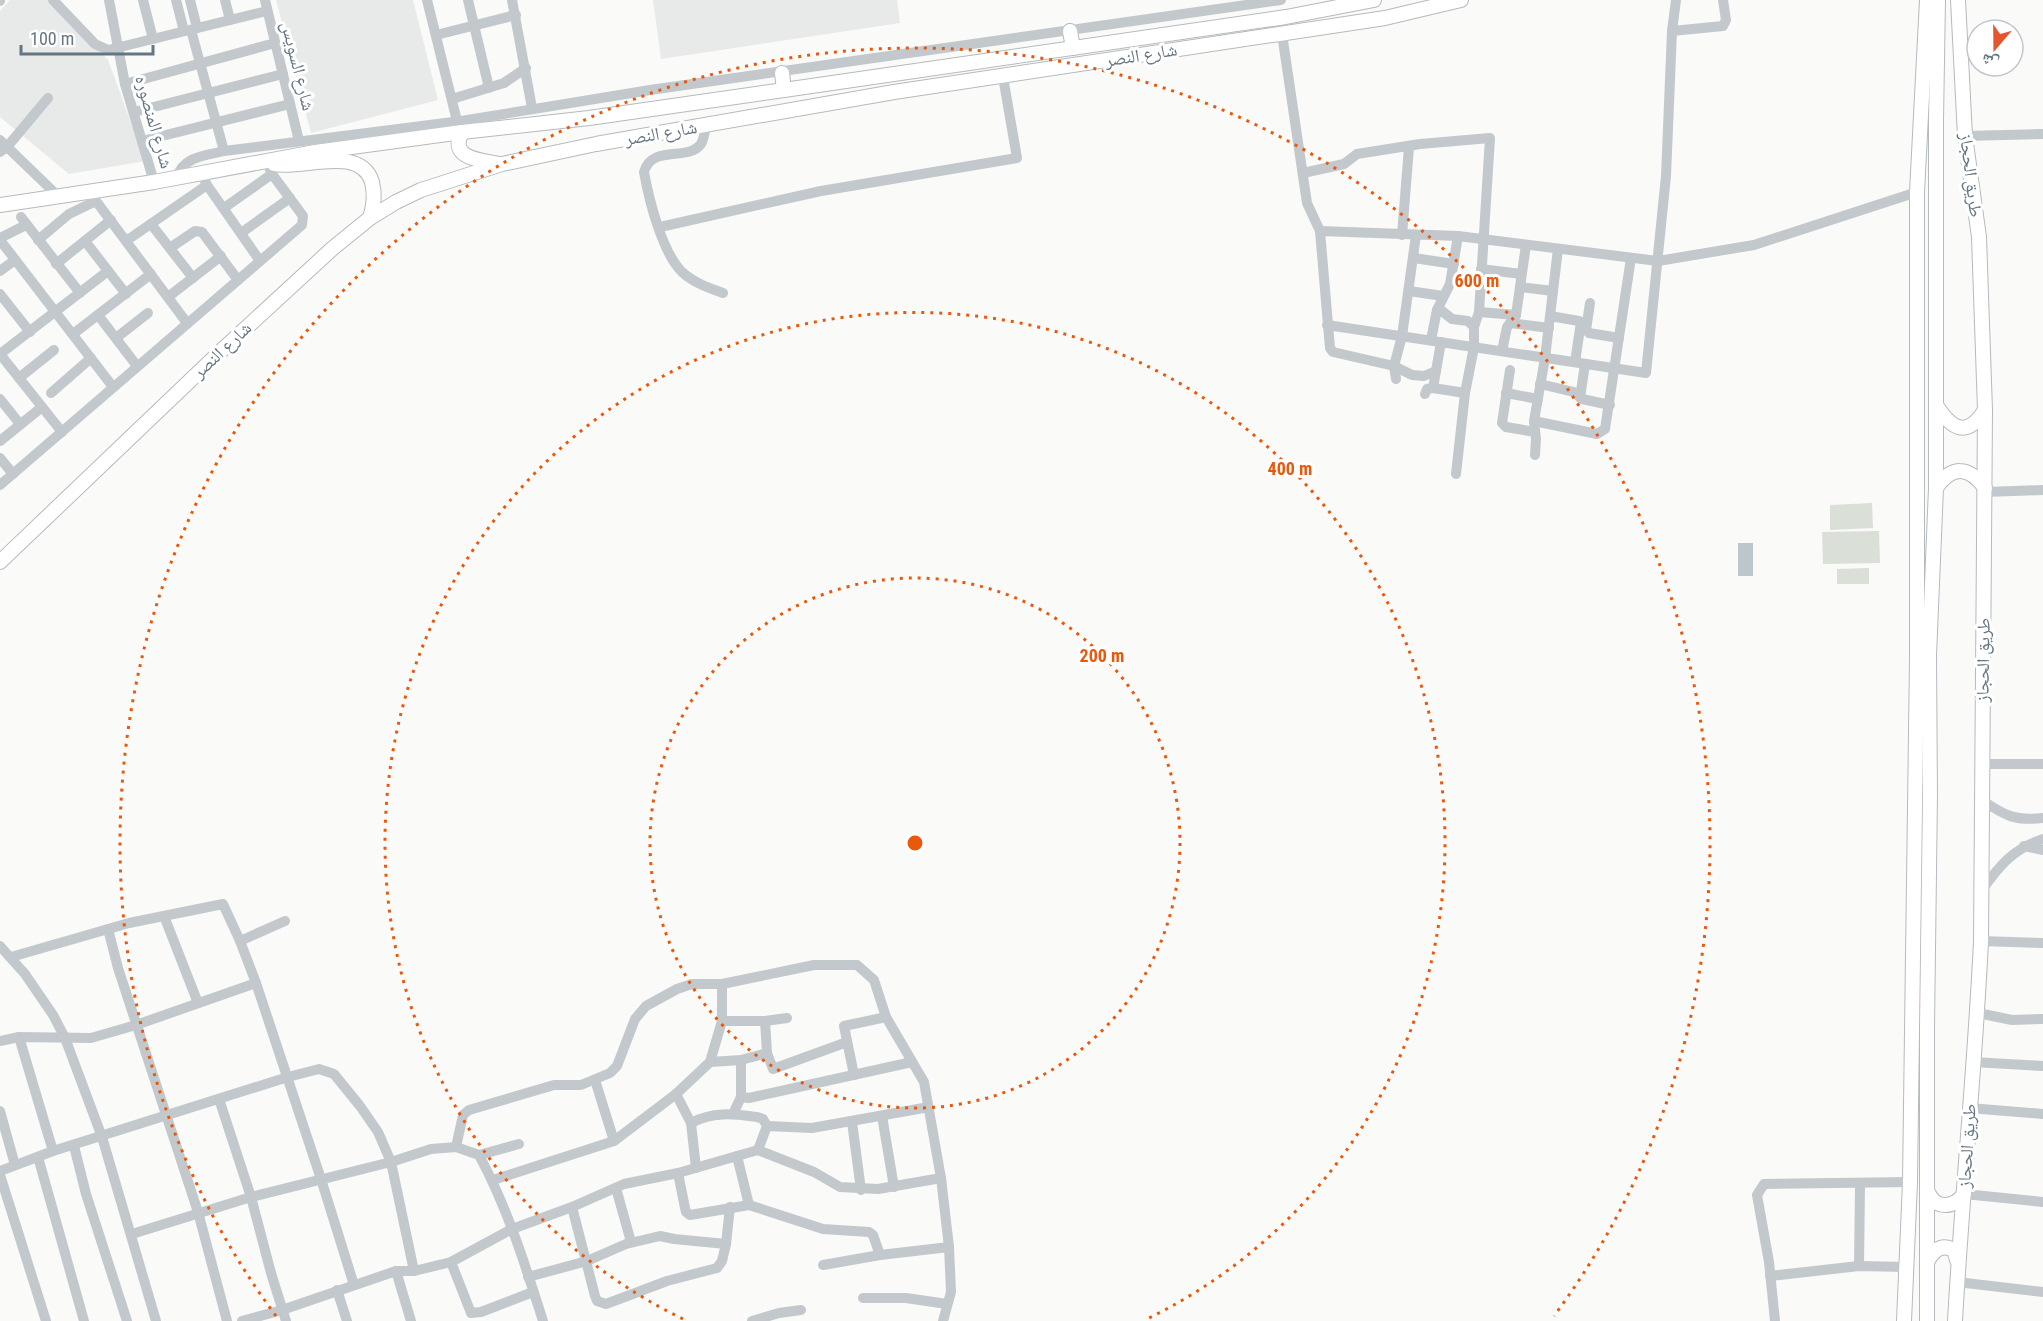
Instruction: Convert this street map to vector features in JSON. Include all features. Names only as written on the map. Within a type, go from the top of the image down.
[{"type":"main road","name":"شارع النصر","points":[[0,206],[60,197],[93,196],[177,177],[204,179],[266,160],[459,127],[589,118],[1324,11],[1374,0]]},
{"type":"main road","name":"شارع النصر","points":[[1,560],[333,248],[370,218],[421,190],[502,164],[596,144],[894,92],[1385,18],[1461,0]]},
{"type":"main road","points":[[1904,1321],[1910,1182],[1917,657],[1917,192],[1927,0]]},
{"type":"main road","points":[[1927,1321],[1929,656],[1936,488],[1938,0]]},
{"type":"main road","name":"طريق الحجاز","points":[[1955,1321],[1969,1108],[1978,1013],[1981,941],[1985,490],[1985,410],[1978,237],[1965,136],[1958,0]]},
{"type":"main road","points":[[1070,31],[1073,48]]},
{"type":"main road","points":[[782,73],[784,90]]},
{"type":"main road","points":[[459,127],[459,143],[463,154],[470,158],[502,164]]},
{"type":"main road","points":[[266,160],[289,166],[345,160],[360,166],[370,178],[373,186],[374,202],[370,218]]},
{"type":"main road","points":[[1936,405],[1953,426],[1966,428],[1974,425],[1985,410]]},
{"type":"main road","points":[[1936,488],[1950,473],[1966,471],[1976,476],[1985,490]]},
{"type":"main road","points":[[1912,1009],[1927,1028]]},
{"type":"main road","points":[[1928,1192],[1934,1202],[1947,1206],[1954,1204],[1964,1194]]},
{"type":"main road","points":[[1927,1262],[1935,1250],[1947,1247],[1954,1250],[1958,1262]]},
{"type":"street","name":"شارع المنصوره","points":[[109,0],[125,84],[154,182]]},
{"type":"street","points":[[143,0],[153,39]]},
{"type":"street","points":[[176,0],[190,30],[224,151]]},
{"type":"street","points":[[190,0],[190,30]]},
{"type":"street","points":[[225,0],[230,20]]},
{"type":"street","points":[[427,0],[459,127]]},
{"type":"street","points":[[468,0],[489,88]]},
{"type":"street","points":[[512,0],[532,108]]},
{"type":"street","points":[[177,177],[181,167],[190,160],[224,151],[299,141],[459,127],[532,108],[1281,0]]},
{"type":"street","points":[[1327,325],[1646,373],[1666,176],[1672,31],[1676,0]]},
{"type":"street","points":[[1672,31],[1724,26],[1726,20],[1723,0]]},
{"type":"street","points":[[59,2],[95,44],[108,50],[230,20],[266,6]]},
{"type":"street","name":"شارع السويس","points":[[266,6],[299,141]]},
{"type":"street","points":[[436,35],[516,15]]},
{"type":"street","points":[[1282,34],[1307,203],[1320,231],[1329,346],[1333,352],[1394,366],[1412,375],[1424,376],[1436,371]]},
{"type":"street","points":[[125,84],[275,43]]},
{"type":"street","points":[[452,99],[509,81],[526,68]]},
{"type":"street","points":[[134,112],[283,74]]},
{"type":"street","points":[[660,227],[810,193],[1017,158],[1003,77]]},
{"type":"street","points":[[48,98],[2,147],[60,197]]},
{"type":"street","points":[[142,141],[290,104]]},
{"type":"street","points":[[706,125],[703,140],[697,148],[653,158],[646,165],[644,172],[667,249],[682,272],[699,284],[723,293]]},
{"type":"street","points":[[1965,136],[2043,134]]},
{"type":"street","points":[[1303,173],[1344,164],[1358,154],[1436,142],[1490,138],[1479,312],[1474,327],[1474,347],[1465,393],[1456,474]]},
{"type":"street","points":[[1402,235],[1410,147]]},
{"type":"street","points":[[0,485],[302,225],[303,216],[272,174],[266,160]]},
{"type":"street","points":[[224,208],[272,174]]},
{"type":"street","points":[[126,241],[152,224],[204,179],[260,261]]},
{"type":"street","points":[[1320,231],[1458,236],[1658,261],[1754,245],[1917,192]]},
{"type":"street","points":[[38,240],[93,196],[187,323]]},
{"type":"street","points":[[241,233],[290,198]]},
{"type":"street","points":[[56,264],[111,220]]},
{"type":"street","points":[[80,293],[24,221],[0,239],[113,387]]},
{"type":"street","points":[[152,224],[193,278]]},
{"type":"street","points":[[170,248],[198,231],[204,234],[238,280]]},
{"type":"street","points":[[1396,379],[1394,366],[1402,336],[1416,235]]},
{"type":"street","points":[[1458,236],[1452,277],[1437,310],[1436,371],[1429,391],[1465,393]]},
{"type":"street","points":[[85,241],[126,294]]},
{"type":"street","points":[[1502,351],[1507,327],[1513,319],[1526,245]]},
{"type":"street","points":[[1535,455],[1537,447],[1534,426],[1558,249]]},
{"type":"street","points":[[168,297],[221,256]]},
{"type":"street","points":[[1414,258],[1454,264]]},
{"type":"street","points":[[1510,370],[1502,421],[1506,427],[1534,426],[1597,434],[1605,429],[1631,258]]},
{"type":"street","points":[[0,271],[15,260]]},
{"type":"street","points":[[62,432],[0,354],[108,271]]},
{"type":"street","points":[[73,334],[151,274]]},
{"type":"street","points":[[1452,277],[1521,274]]},
{"type":"street","points":[[1520,287],[1553,291]]},
{"type":"street","points":[[1409,291],[1443,296]]},
{"type":"street","points":[[0,294],[30,332]]},
{"type":"street","points":[[1580,398],[1583,326],[1590,303]]},
{"type":"street","points":[[1437,310],[1452,319],[1468,321],[1474,327]]},
{"type":"street","points":[[1479,312],[1549,328]]},
{"type":"street","points":[[116,338],[148,314]]},
{"type":"street","points":[[98,315],[137,366]]},
{"type":"street","points":[[1550,316],[1583,326],[1593,334],[1619,338]]},
{"type":"street","points":[[19,378],[54,350]]},
{"type":"street","points":[[51,393],[91,358]]},
{"type":"street","points":[[1540,384],[1574,392],[1580,398],[1610,405]]},
{"type":"street","points":[[1506,393],[1538,399]]},
{"type":"street","points":[[0,399],[20,424]]},
{"type":"street","points":[[0,441],[42,406]]},
{"type":"street","points":[[0,458],[13,474]]},
{"type":"street","points":[[1985,490],[2043,490]]},
{"type":"street","points":[[1982,764],[2043,764]]},
{"type":"street","points":[[1982,800],[2005,816],[2018,819],[2043,818]]},
{"type":"street","points":[[1982,890],[2008,857],[2024,846],[2043,839]]},
{"type":"street","points":[[2024,846],[2043,850]]},
{"type":"street","points":[[11,957],[108,929],[223,904],[256,983],[354,1285]]},
{"type":"street","points":[[164,916],[198,1003]]},
{"type":"street","points":[[240,941],[285,921]]},
{"type":"street","points":[[108,929],[136,1025],[198,1212],[227,1321]]},
{"type":"street","points":[[1981,941],[2043,943]]},
{"type":"street","points":[[0,945],[53,1015],[65,1038],[102,1137],[156,1321]]},
{"type":"street","points":[[456,1147],[463,1115],[469,1110],[555,1085],[581,1085],[610,1072],[617,1066],[635,1019],[646,1006],[677,988],[692,984],[722,984],[814,964],[857,964],[874,980],[886,1017],[924,1082],[941,1178],[949,1247],[951,1292],[943,1321]]},
{"type":"street","points":[[0,1041],[19,1037],[91,1038],[136,1025],[256,983]]},
{"type":"street","points":[[493,1180],[614,1141],[676,1094],[710,1062],[722,1022],[722,984]]},
{"type":"street","points":[[1978,1013],[2012,1020],[2043,1019]]},
{"type":"street","points":[[854,1075],[844,1026],[886,1017]]},
{"type":"street","points":[[722,1022],[787,1018]]},
{"type":"street","points":[[765,1021],[767,1053],[773,1069],[848,1042]]},
{"type":"street","points":[[19,1037],[53,1151]]},
{"type":"street","points":[[710,1062],[741,1060],[767,1053]]},
{"type":"street","points":[[733,1114],[741,1097],[741,1060]]},
{"type":"street","points":[[741,1097],[749,1098],[912,1062]]},
{"type":"street","points":[[1974,1062],[2043,1066]]},
{"type":"street","points":[[46,1321],[0,1172],[53,1151],[319,1069],[334,1074],[378,1132],[391,1162],[414,1271]]},
{"type":"street","points":[[595,1080],[614,1141]]},
{"type":"street","points":[[676,1094],[691,1122],[696,1168]]},
{"type":"street","points":[[219,1099],[251,1197],[284,1316]]},
{"type":"street","points":[[767,1126],[812,1128],[929,1107]]},
{"type":"street","points":[[1969,1108],[2043,1114]]},
{"type":"street","points":[[0,1111],[15,1165]]},
{"type":"street","points":[[691,1122],[703,1116],[733,1114],[758,1117],[763,1119],[767,1126]]},
{"type":"street","points":[[882,1116],[894,1187]]},
{"type":"street","points":[[852,1122],[861,1190]]},
{"type":"street","points":[[758,1150],[767,1126]]},
{"type":"street","points":[[132,1234],[198,1212],[391,1162],[431,1149],[456,1147],[479,1155],[519,1143]]},
{"type":"street","points":[[74,1146],[86,1194],[127,1321]]},
{"type":"street","points":[[242,1321],[284,1316],[337,1290],[396,1271],[414,1271],[451,1262],[512,1229],[616,1188],[758,1150],[814,1172],[840,1187],[861,1190],[894,1187],[941,1178]]},
{"type":"street","points":[[479,1155],[493,1180],[512,1229],[542,1321]]},
{"type":"street","points":[[737,1156],[748,1204]]},
{"type":"street","points":[[38,1157],[84,1321]]},
{"type":"street","points":[[678,1173],[686,1212],[690,1215],[748,1204],[823,1229],[869,1232],[873,1234],[880,1255]]},
{"type":"street","points":[[1775,1321],[1757,1195],[1764,1184],[1910,1182]]},
{"type":"street","points":[[1859,1266],[1860,1184]]},
{"type":"street","points":[[616,1188],[631,1242]]},
{"type":"street","points":[[1964,1194],[2043,1202]]},
{"type":"street","points":[[572,1207],[597,1301],[606,1304],[667,1281],[717,1268],[722,1261],[726,1244],[730,1207]]},
{"type":"street","points":[[528,1277],[587,1261],[631,1242],[660,1236],[726,1244]]},
{"type":"street","points":[[823,1265],[880,1255],[949,1247]]},
{"type":"street","points":[[451,1262],[471,1313],[480,1312],[533,1292]]},
{"type":"street","points":[[1770,1276],[1859,1266],[1905,1267]]},
{"type":"street","points":[[396,1271],[411,1321]]},
{"type":"street","points":[[1957,1282],[2043,1292]]},
{"type":"street","points":[[337,1290],[347,1321]]},
{"type":"street","points":[[863,1298],[906,1298],[947,1304]]},
{"type":"street","points":[[753,1321],[779,1313],[801,1310]]},
{"type":"shaded area","points":[[10,0],[52,0],[108,60],[145,161],[69,174],[0,117],[0,11]]},
{"type":"shaded area","points":[[276,0],[413,0],[438,100],[311,133]]},
{"type":"shaded area","points":[[653,0],[897,0],[900,23],[661,59]]},
{"type":"shaded area","points":[[1872,503],[1873,528],[1830,530],[1830,505]]},
{"type":"shaded area","points":[[1879,531],[1880,563],[1823,564],[1822,532]]},
{"type":"shaded area","points":[[1738,543],[1753,543],[1753,576],[1738,576]]},
{"type":"shaded area","points":[[1869,568],[1869,584],[1837,584],[1837,569]]}]
